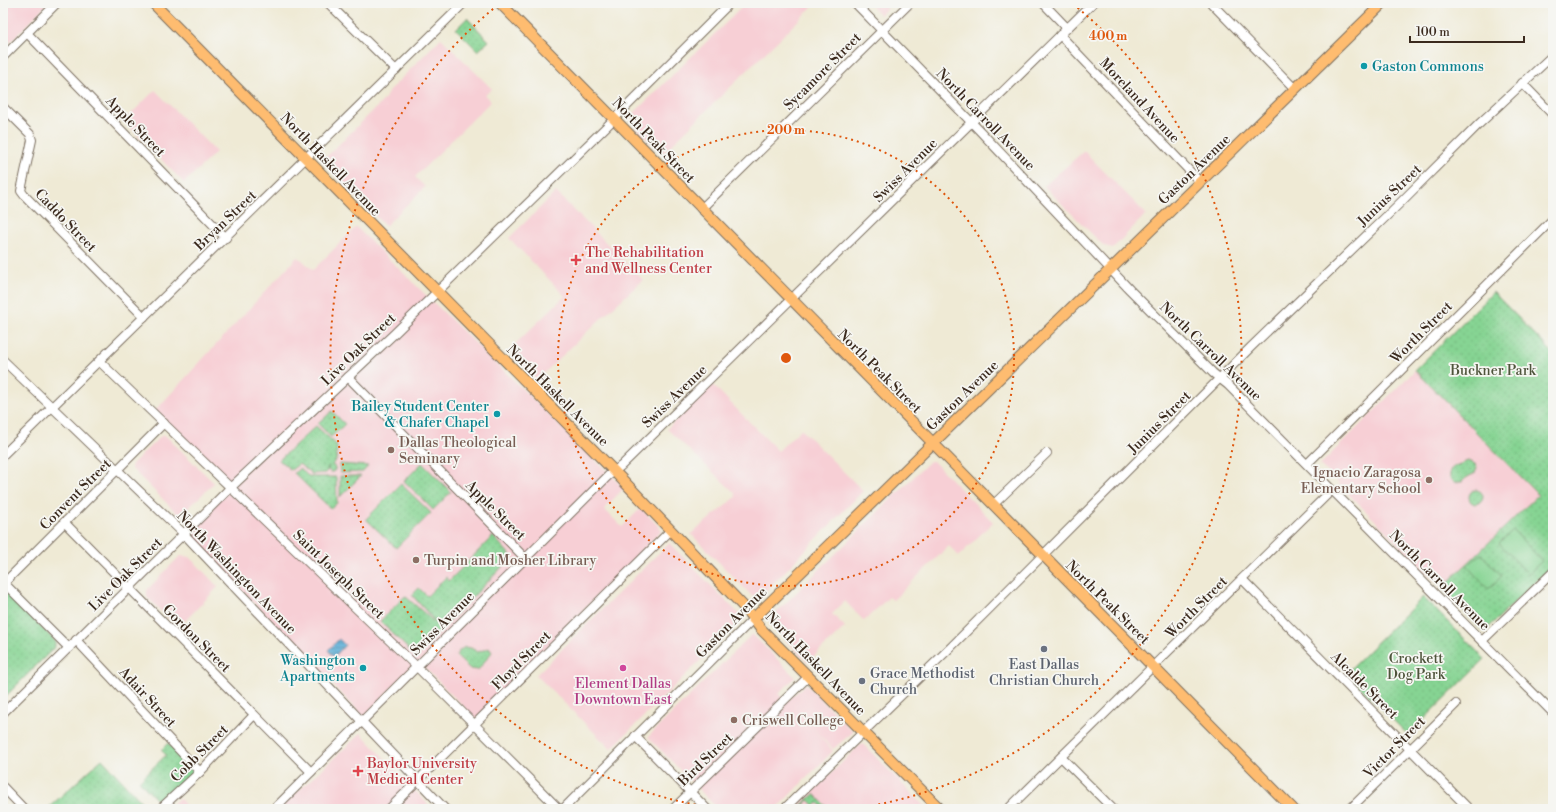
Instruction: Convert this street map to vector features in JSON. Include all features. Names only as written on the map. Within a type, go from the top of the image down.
[{"type":"main road","name":"North Haskell Avenue","points":[[153,3],[671,530],[745,608],[761,629],[940,809]]},
{"type":"main road","name":"North Peak Street","points":[[500,3],[1292,809]]},
{"type":"main road","name":"Gaston Avenue","points":[[753,619],[1383,3]]},
{"type":"street","points":[[3,57],[57,3]]},
{"type":"street","points":[[328,3],[396,70]]},
{"type":"street","name":"Bryan Street","points":[[3,454],[226,238],[464,3]]},
{"type":"street","name":"Live Oak Street","points":[[3,714],[231,487],[436,292],[614,119],[730,3]]},
{"type":"street","name":"North Carroll Avenue","points":[[855,3],[1213,374],[1220,379],[1307,464],[1553,714]]},
{"type":"street","name":"Sycamore Street","points":[[702,209],[910,3]]},
{"type":"street","points":[[1043,3],[1068,28]]},
{"type":"street","name":"Swiss Avenue","points":[[274,809],[525,558],[627,461],[1093,3]]},
{"type":"street","points":[[1211,3],[1295,89]]},
{"type":"street","name":"Apple Street","points":[[27,33],[226,238]]},
{"type":"street","name":"Moreland Avenue","points":[[1060,35],[1200,182]]},
{"type":"street","name":"Junius Street","points":[[784,809],[864,733],[1478,125],[1553,55]]},
{"type":"street","points":[[1522,84],[1553,115]]},
{"type":"street","name":"Caddo Street","points":[[3,107],[30,134],[32,140],[21,191],[144,317]]},
{"type":"street","name":"Worth Street","points":[[1307,464],[1553,219]]},
{"type":"street","name":"North Washington Avenue","points":[[3,360],[184,534],[445,809]]},
{"type":"street","name":"Saint Joseph Street","points":[[99,361],[417,667],[559,809]]},
{"type":"street","name":"Apple Street","points":[[348,377],[525,558]]},
{"type":"street","name":"Convent Street","points":[[4,583],[164,423]]},
{"type":"street","points":[[993,505],[1047,453]]},
{"type":"street","name":"Worth Street","points":[[1008,809],[1332,490]]},
{"type":"street","name":"Gordon Street","points":[[64,522],[311,772]]},
{"type":"street","name":"Floyd Street","points":[[389,809],[671,530]]},
{"type":"street","points":[[1482,641],[1553,572]]},
{"type":"street","name":"Alcalde Street","points":[[1242,579],[1469,809]]},
{"type":"street","points":[[4,583],[69,648]]},
{"type":"street","name":"Gaston Avenue","points":[[563,809],[753,619]]},
{"type":"street","name":"Adair Street","points":[[76,640],[200,772]]},
{"type":"street","name":"Bird Street","points":[[673,809],[808,677]]},
{"type":"street","name":"Victor Street","points":[[1350,809],[1456,704]]},
{"type":"street","name":"Cobb Street","points":[[160,809],[200,772],[254,715]]},
{"type":"street","points":[[635,736],[707,809]]},
{"type":"street","points":[[1061,757],[1113,809]]},
{"type":"street","points":[[3,787],[24,809]]},
{"type":"shaded area","points":[[3,3],[48,3],[9,43],[3,37]]},
{"type":"shaded area","points":[[746,3],[816,3],[662,154],[632,124],[632,115]]},
{"type":"shaded area","points":[[869,3],[892,3],[880,15]]},
{"type":"shaded area","points":[[441,38],[492,89],[485,95],[491,101],[415,177],[425,187],[385,226],[323,162],[324,159],[384,100],[389,91]]},
{"type":"shaded area","points":[[155,90],[216,152],[184,183],[124,121]]},
{"type":"shaded area","points":[[1084,151],[1146,214],[1113,248],[1104,246],[1044,186]]},
{"type":"shaded area","points":[[556,192],[643,280],[537,380],[509,350],[565,296],[509,238]]},
{"type":"shaded area","name":"Dallas Theological Seminary","points":[[356,227],[624,488],[604,509],[622,527],[641,508],[662,530],[476,719],[418,661],[364,717],[190,537],[195,532],[191,527],[231,487],[153,413],[297,257],[313,270]]},
{"type":"shaded area","name":"Ignacio Zaragosa Elementary School","points":[[1415,370],[1538,495],[1442,588],[1320,465]]},
{"type":"shaded area","points":[[712,384],[778,451],[801,429],[863,491],[761,596],[751,595],[691,534],[736,497],[735,493],[667,429]]},
{"type":"shaded area","points":[[165,435],[214,483],[180,516],[131,468],[132,464],[161,436]]},
{"type":"shaded area","points":[[930,461],[933,461],[993,522],[959,556],[949,546],[893,600],[889,597],[864,621],[845,601],[832,614],[845,627],[808,662],[770,625],[771,620],[777,612],[817,572]]},
{"type":"shaded area","points":[[669,543],[743,618],[611,749],[536,675]]},
{"type":"shaded area","points":[[180,556],[190,557],[218,587],[178,628],[147,597],[147,590]]},
{"type":"shaded area","name":"Criswell College","points":[[752,634],[795,677],[779,694],[786,702],[806,684],[853,732],[833,749],[810,726],[833,751],[776,809],[718,809],[648,737]]},
{"type":"shaded area","name":"Baylor University Medical Center","points":[[361,733],[432,809],[279,809]]},
{"type":"shaded area","points":[[862,743],[927,809],[794,809]]},
{"type":"shaded area","points":[[179,798],[189,809],[167,809]]},
{"type":"green space","points":[[467,18],[489,41],[478,51],[456,29]]},
{"type":"green space","name":"Buckner Park","points":[[1493,292],[1553,353],[1553,565],[1484,632],[1442,588],[1538,495],[1415,370]]},
{"type":"green space","points":[[332,411],[345,424],[331,437],[318,424]]},
{"type":"green space","points":[[316,426],[337,445],[336,461],[332,465],[335,467],[335,470],[333,472],[328,470],[325,473],[312,474],[299,464],[291,470],[279,460]]},
{"type":"green space","points":[[1468,461],[1475,464],[1477,468],[1475,473],[1462,482],[1454,482],[1450,478],[1450,470],[1455,466]]},
{"type":"green space","points":[[422,463],[451,492],[433,510],[404,481]]},
{"type":"green space","points":[[340,464],[368,466],[363,472],[340,473]]},
{"type":"green space","points":[[300,468],[309,477],[336,477],[337,503],[331,509],[294,473]]},
{"type":"green space","points":[[340,476],[361,476],[340,497]]},
{"type":"green space","points":[[401,484],[431,513],[396,548],[366,519]]},
{"type":"green space","points":[[1476,490],[1481,492],[1483,497],[1481,502],[1476,504],[1471,502],[1469,497],[1471,492]]},
{"type":"green space","points":[[1513,530],[1542,561],[1528,574],[1499,543]]},
{"type":"green space","points":[[493,536],[512,557],[415,656],[380,621],[405,596],[438,625],[412,595],[419,588],[427,596],[446,577],[449,581]]},
{"type":"green space","points":[[1481,554],[1502,576],[1488,589],[1467,566]]},
{"type":"green space","points":[[3,590],[55,641],[55,646],[3,699]]},
{"type":"green space","name":"Crockett Dog Park","points":[[1423,597],[1485,659],[1408,735],[1346,673]]},
{"type":"green space","points":[[465,647],[471,648],[478,652],[489,648],[492,652],[478,670],[470,669],[456,656],[460,650]]},
{"type":"green space","points":[[168,743],[196,771],[164,801],[157,800],[139,781],[166,755],[161,750]]},
{"type":"green space","points":[[102,759],[148,809],[47,809]]},
{"type":"green space","points":[[814,794],[829,809],[825,809],[818,803],[815,806],[809,800],[800,809],[797,809]]},
{"type":"water","points":[[339,639],[345,645],[334,657],[328,650]]},
{"type":"place","name":"Gaston Commons","points":[[1364,66]]},
{"type":"place","name":"The Rehabilitation and Wellness Center","points":[[576,260]]},
{"type":"place","name":"Bailey Student Center & Chafer Chapel","points":[[497,414]]},
{"type":"place","name":"Dallas Theological Seminary","points":[[391,450]]},
{"type":"place","name":"Ignacio Zaragosa Elementary School","points":[[1429,480]]},
{"type":"place","name":"Turpin and Mosher Library","points":[[416,560]]},
{"type":"place","name":"East Dallas Christian Church","points":[[1044,649]]},
{"type":"place","name":"Washington Apartments","points":[[363,668]]},
{"type":"place","name":"Element Dallas Downtown East","points":[[623,668]]},
{"type":"place","name":"Grace Methodist Church","points":[[862,681]]},
{"type":"place","name":"Criswell College","points":[[734,720]]},
{"type":"place","name":"Baylor University Medical Center","points":[[358,771]]}]
